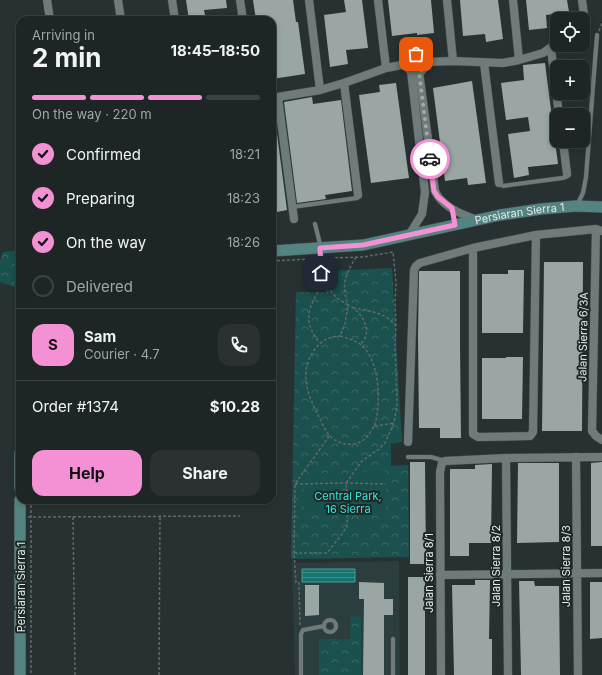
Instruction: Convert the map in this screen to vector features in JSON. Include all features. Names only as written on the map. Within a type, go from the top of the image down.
[{"type":"street","points":[[47,0],[49,16]]},
{"type":"street","points":[[118,0],[120,16]]},
{"type":"street","points":[[172,0],[174,16]]},
{"type":"street","points":[[240,0],[242,16]]},
{"type":"street","points":[[309,0],[320,90]]},
{"type":"street","points":[[378,0],[386,68]]},
{"type":"street","points":[[447,0],[453,61]]},
{"type":"street","points":[[513,0],[520,60]]},
{"type":"street","points":[[582,0],[584,12]]},
{"type":"street","points":[[425,62],[453,61],[503,64],[543,53],[550,49]]},
{"type":"street","points":[[555,52],[559,108]]},
{"type":"street","points":[[276,98],[320,90],[386,68],[412,69],[424,68],[425,62],[422,56],[416,54],[410,56],[407,61],[412,69],[424,111],[434,191],[438,197],[459,213],[479,220]]},
{"type":"street","points":[[484,63],[499,183]]},
{"type":"street","points":[[412,69],[425,192],[422,214],[424,232]]},
{"type":"street","points":[[344,83],[358,195]]},
{"type":"street","points":[[276,104],[294,219]]},
{"type":"street","points":[[416,112],[424,111]]},
{"type":"street","points":[[564,148],[567,174]]},
{"type":"street","points":[[421,154],[430,153]]},
{"type":"street","points":[[425,192],[434,191]]},
{"type":"street","name":"Persiaran Sierra 1","points":[[276,251],[363,245],[479,220],[541,209],[576,206],[602,206]]},
{"type":"street","points":[[452,208],[455,225]]},
{"type":"street","points":[[409,235],[422,214]]},
{"type":"street","points":[[408,442],[414,270],[416,266],[420,263],[473,248],[536,235],[599,230]]},
{"type":"street","name":"Jalan Sierra 6/3A","points":[[599,230],[592,431],[602,440]]},
{"type":"street","points":[[473,248],[473,434],[478,437],[530,436],[533,432],[536,235]]},
{"type":"street","name":"Jalan Sierra 8/3","points":[[576,457],[578,675]]},
{"type":"street","points":[[445,461],[506,458],[602,457]]},
{"type":"street","name":"Jalan Sierra 8/2","points":[[506,458],[508,675]]},
{"type":"street","name":"Jalan Sierra 8/1","points":[[440,675],[440,472],[442,463],[445,461]]},
{"type":"street","name":"Persiaran Sierra 1","points":[[20,675],[26,517],[21,504]]},
{"type":"street","points":[[440,575],[602,573]]},
{"type":"lane","points":[[576,206],[583,193],[586,177],[597,35]]},
{"type":"lane","points":[[499,183],[503,186],[562,178],[566,177],[567,174]]},
{"type":"lane","points":[[292,207],[356,198],[358,195]]},
{"type":"lane","points":[[315,224],[320,248],[321,287]]},
{"type":"lane","points":[[408,457],[431,457],[445,461]]},
{"type":"lane","points":[[301,675],[301,634],[303,630],[324,626]]},
{"type":"lane","points":[[393,639],[393,675]]},
{"type":"path","points":[[597,35],[602,23]]},
{"type":"path","points":[[294,553],[327,553],[343,533],[347,525],[348,517],[346,483],[362,462],[379,450],[385,442],[394,423],[397,404],[395,345],[396,282],[393,252],[356,257],[329,258]]},
{"type":"path","points":[[340,336],[345,324],[348,305],[344,292],[345,277],[356,257]]},
{"type":"path","points":[[276,261],[311,259]]},
{"type":"path","points":[[319,343],[313,335],[309,308],[323,286],[327,287],[337,298],[353,308],[362,318],[365,328],[365,338],[361,344]]},
{"type":"path","points":[[353,308],[378,313],[391,320],[396,326]]},
{"type":"path","points":[[340,336],[361,344],[368,353],[374,367],[379,394],[375,426],[366,439],[354,445],[337,441],[330,435],[311,402],[306,384],[305,373],[309,359],[319,343],[330,337],[340,336]]},
{"type":"path","points":[[375,426],[394,423]]},
{"type":"path","points":[[301,634],[299,583],[296,583],[294,553],[294,484],[330,435]]},
{"type":"path","points":[[294,484],[386,484]]},
{"type":"path","points":[[30,504],[26,517],[31,675]]},
{"type":"path","points":[[26,517],[240,516]]},
{"type":"path","points":[[73,517],[74,675]]},
{"type":"path","points":[[159,675],[160,517]]},
{"type":"shaded area","points":[[399,561],[400,675],[295,675],[292,563]]},
{"type":"shaded area","points":[[302,569],[355,569],[355,582],[302,582]]},
{"type":"green space","points":[[16,250],[16,288],[0,282],[0,261],[3,252]]},
{"type":"green space","name":"Central Park, 16 Sierra","points":[[392,268],[402,442],[391,444],[391,466],[408,465],[409,557],[291,559],[296,292],[326,292],[325,271]]},
{"type":"green space","points":[[386,471],[386,515],[349,516],[349,472]]},
{"type":"green space","points":[[338,473],[339,514],[304,515],[304,474]]},
{"type":"green space","points":[[350,519],[372,519],[372,532],[350,532]]},
{"type":"green space","points":[[351,616],[361,617],[361,675],[319,675],[319,639],[350,639]]},
{"type":"building","points":[[186,0],[226,0],[227,8],[204,10],[205,16],[188,16]]},
{"type":"building","points":[[253,0],[293,0],[296,22],[298,22],[305,74],[276,78],[276,16],[255,16]]},
{"type":"building","points":[[344,0],[362,0],[368,48],[346,50],[348,64],[330,67],[324,15],[346,12]]},
{"type":"building","points":[[388,0],[431,0],[434,33],[417,35],[417,33],[392,36]]},
{"type":"building","points":[[460,0],[498,0],[503,39],[486,42],[485,34],[463,36]]},
{"type":"building","points":[[526,0],[567,0],[569,12],[550,12],[550,14],[546,15],[547,28],[529,30]]},
{"type":"building","points":[[545,63],[551,108],[550,148],[556,148],[558,164],[528,167],[529,175],[514,178],[508,134],[530,131],[528,117],[506,120],[501,83],[524,80],[523,65]]},
{"type":"building","points":[[472,81],[486,183],[468,185],[467,178],[445,181],[433,88]]},
{"type":"building","points":[[396,83],[409,178],[371,183],[359,95],[380,92],[379,85]]},
{"type":"building","points":[[312,97],[313,104],[341,100],[352,191],[325,195],[326,199],[297,203],[284,102]]},
{"type":"building","points":[[276,126],[287,210],[276,212]]},
{"type":"building","points":[[544,262],[583,262],[582,431],[542,431]]},
{"type":"building","points":[[508,270],[524,270],[523,333],[482,333],[482,274],[508,274]]},
{"type":"building","points":[[419,271],[460,271],[461,438],[440,438],[440,428],[419,428]]},
{"type":"building","points":[[523,357],[522,419],[482,419],[482,358]]},
{"type":"building","points":[[410,462],[425,462],[426,564],[410,564]]},
{"type":"building","points":[[602,462],[602,546],[591,546],[591,463]]},
{"type":"building","points":[[518,463],[559,463],[559,542],[517,543]]},
{"type":"building","points":[[492,464],[491,543],[469,543],[469,556],[450,556],[450,469],[475,469],[475,465]]},
{"type":"building","points":[[408,577],[425,577],[425,675],[408,675]]},
{"type":"building","points":[[475,580],[490,580],[489,639],[492,639],[492,675],[454,675],[452,585],[475,585]]},
{"type":"building","points":[[519,581],[534,581],[535,586],[559,586],[560,675],[521,675]]},
{"type":"building","points":[[359,582],[384,583],[384,599],[393,599],[393,615],[384,615],[384,675],[363,675],[364,599],[359,599]]},
{"type":"building","points":[[590,582],[602,582],[602,638],[590,639]]},
{"type":"building","points":[[305,585],[319,585],[319,615],[305,616]]},
{"type":"way so far","points":[[416,54],[422,56],[425,62],[424,68],[419,72],[430,159]]},
{"type":"route","points":[[321,273],[320,248],[363,245],[455,225],[452,208],[442,201],[434,191],[430,159]]}]
